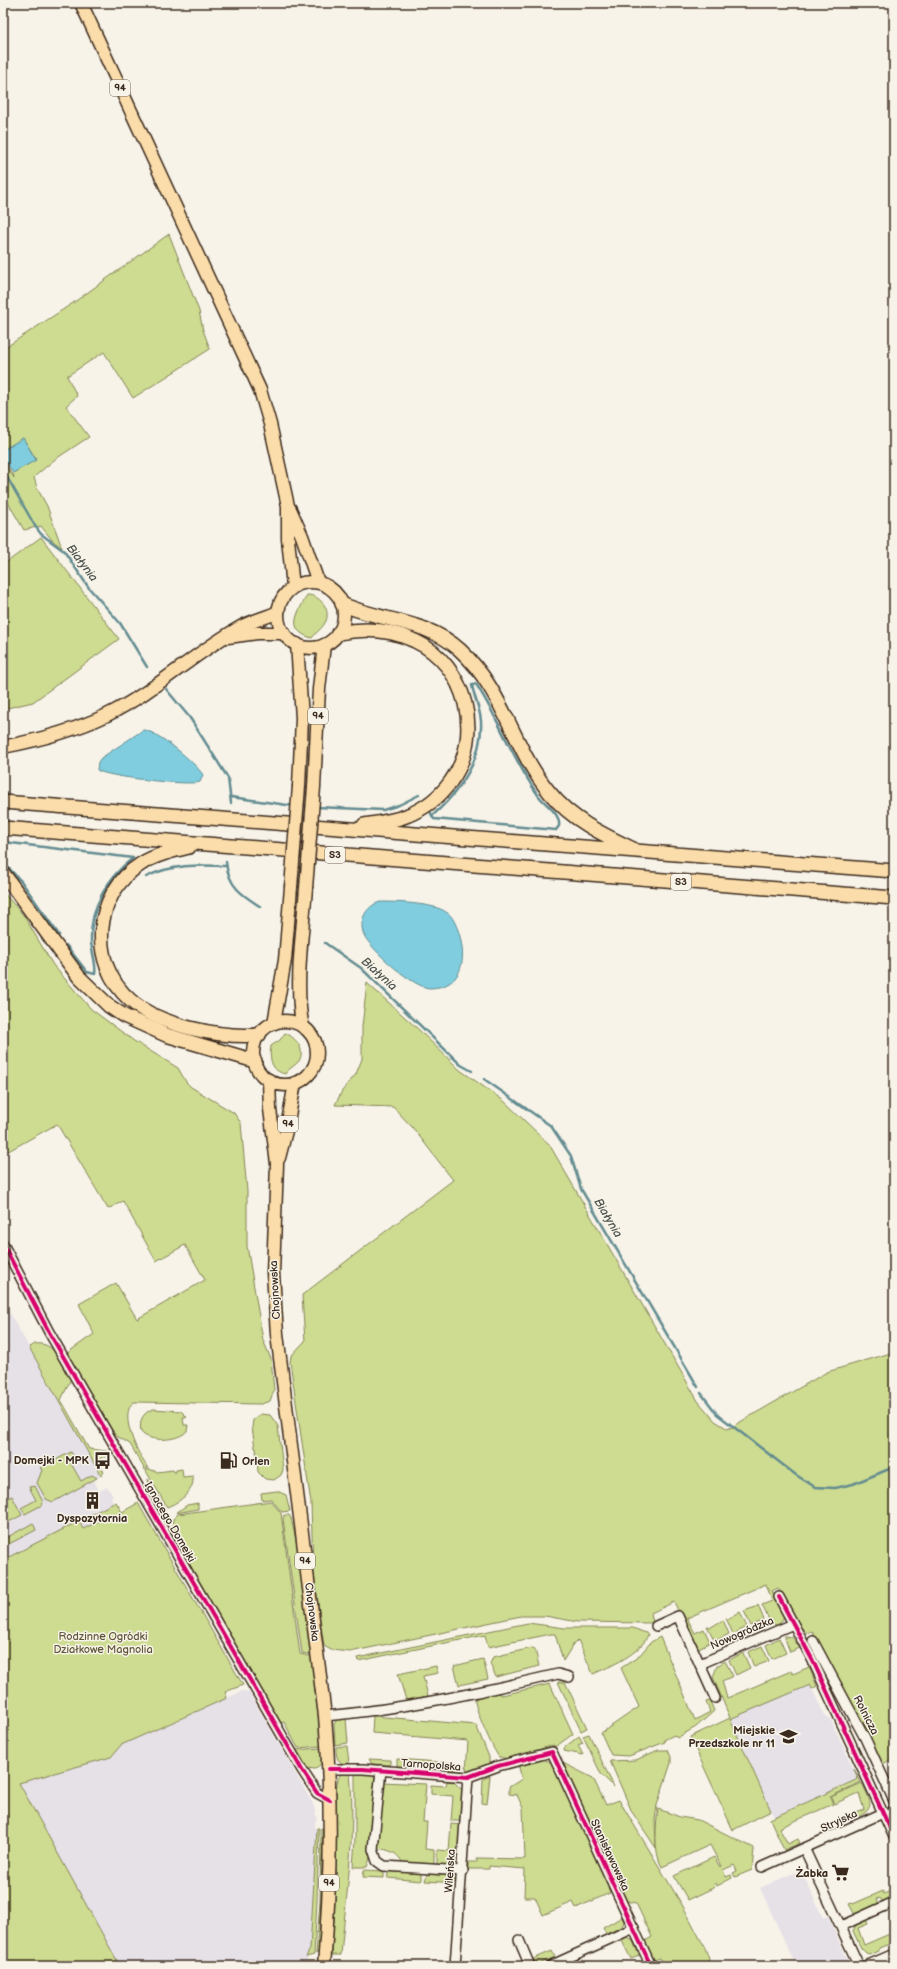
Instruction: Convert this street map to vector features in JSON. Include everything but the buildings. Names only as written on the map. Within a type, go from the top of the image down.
[{"type":"highway","points":[[342,604],[360,612],[419,626],[443,637],[459,650],[482,674],[497,696],[532,766],[550,793],[577,819],[598,832],[640,852]]},
{"type":"highway","points":[[338,633],[368,630],[386,632],[417,641],[434,653],[457,681],[464,696],[468,723],[467,744],[459,770],[435,800],[406,816],[386,822],[340,828]]},
{"type":"highway","points":[[3,802],[894,871]]},
{"type":"highway","name":"S3","points":[[3,828],[894,898]]},
{"type":"highway","points":[[202,844],[167,852],[152,858],[131,872],[120,884],[111,897],[104,913],[101,930],[101,947],[105,963],[111,977],[129,1000],[154,1016],[198,1029],[228,1034],[259,1035]]},
{"type":"highway","points":[[3,873],[79,977],[109,1006],[124,1016],[166,1035],[254,1061]]},
{"type":"main road","name":"94","points":[[81,3],[260,390],[270,424],[288,506],[288,539],[293,587]]},
{"type":"main road","name":"94","points":[[288,506],[302,536],[318,582]]},
{"type":"main road","points":[[307,582],[318,582],[333,590],[342,604],[343,621],[338,633],[324,645],[309,648],[297,644],[284,633],[279,623],[278,612],[283,596],[293,587],[307,582]]},
{"type":"main road","points":[[3,747],[53,736],[107,714],[150,688],[198,653],[225,638],[239,628],[278,612]]},
{"type":"main road","points":[[225,638],[257,633],[284,633]]},
{"type":"main road","name":"94","points":[[274,1023],[285,960],[299,786],[302,718],[297,644]]},
{"type":"main road","name":"94","points":[[295,1083],[308,1075],[316,1058],[314,1040],[303,1027],[301,1013],[300,974],[314,787],[319,683],[324,645]]},
{"type":"main road","points":[[295,1083],[284,1085],[269,1080],[261,1073],[254,1061],[254,1047],[259,1035],[274,1023],[289,1021],[303,1027]]},
{"type":"main road","name":"Chojnowska","points":[[269,1080],[270,1108],[277,1164],[273,1273],[277,1334],[325,1716],[329,1769],[329,1884],[324,1966]]},
{"type":"main road","name":"Chojnowska","points":[[277,1164],[287,1127],[295,1083]]},
{"type":"street","name":"Ignacego Domejki","points":[[3,1244],[49,1332],[299,1764],[317,1793],[330,1800]]},
{"type":"street","points":[[779,1597],[813,1661],[894,1837]]},
{"type":"street","points":[[656,1626],[678,1616],[715,1698]]},
{"type":"street","name":"Nowogródzka","points":[[700,1664],[793,1624]]},
{"type":"street","name":"Rolnicza","points":[[813,1641],[861,1732],[894,1801]]},
{"type":"street","points":[[325,1716],[382,1711],[558,1674],[570,1677]]},
{"type":"street","name":"Tarnopolska","points":[[329,1769],[381,1770],[468,1777],[498,1766],[552,1752]]},
{"type":"street","name":"Stanisławowska","points":[[552,1752],[651,1966]]},
{"type":"street","points":[[381,1770],[373,1849],[377,1861],[384,1866],[462,1871]]},
{"type":"street","name":"Wileńska","points":[[455,1966],[468,1777]]},
{"type":"street","points":[[884,1816],[894,1809]]},
{"type":"street","name":"Stryjska","points":[[762,1867],[884,1816]]},
{"type":"street","points":[[805,1850],[859,1966]]},
{"type":"street","points":[[841,1926],[894,1902]]},
{"type":"street","points":[[550,1966],[634,1928]]},
{"type":"street","points":[[519,1940],[530,1966]]},
{"type":"street","points":[[866,1966],[894,1954]]},
{"type":"shaded area","points":[[3,1301],[101,1476],[94,1480],[99,1491],[107,1487],[113,1496],[111,1498],[113,1503],[116,1502],[121,1512],[3,1573]]},
{"type":"shaded area","name":"Miejskie Przedszkole nr 11","points":[[810,1685],[825,1716],[830,1718],[858,1779],[774,1817],[730,1718]]},
{"type":"shaded area","points":[[243,1691],[249,1692],[313,1804],[317,1819],[315,1821],[315,1828],[317,1828],[310,1949],[307,1956],[307,1966],[120,1966],[19,1783],[111,1757],[121,1745]]},
{"type":"shaded area","points":[[801,1870],[823,1918],[828,1916],[850,1966],[796,1966],[760,1888]]},
{"type":"green space","points":[[169,234],[199,311],[203,330],[210,349],[133,398],[104,352],[67,376],[77,396],[66,406],[89,437],[54,460],[34,477],[37,488],[47,506],[62,548],[52,540],[41,526],[24,530],[3,494],[3,460],[14,478],[13,473],[36,459],[23,438],[3,450],[3,349],[73,303]]},
{"type":"green space","points":[[41,537],[119,639],[33,702],[3,709],[3,565]]},
{"type":"green space","points":[[307,595],[316,597],[320,600],[327,611],[325,623],[312,638],[298,630],[296,625],[298,613]]},
{"type":"green space","points":[[3,892],[24,916],[53,965],[91,1009],[134,1041],[178,1068],[186,1082],[191,1087],[234,1113],[241,1123],[247,1191],[247,1246],[263,1340],[271,1359],[274,1390],[270,1401],[261,1404],[134,1402],[129,1408],[129,1425],[135,1445],[148,1468],[145,1470],[130,1444],[115,1435],[67,1353],[94,1334],[79,1304],[116,1283],[137,1319],[205,1280],[185,1245],[156,1261],[123,1201],[108,1209],[57,1124],[3,1154]]},
{"type":"green space","points":[[367,983],[418,1029],[460,1070],[504,1101],[549,1144],[698,1401],[715,1421],[728,1429],[827,1372],[894,1352],[894,1757],[882,1765],[812,1631],[807,1633],[797,1624],[778,1588],[772,1591],[784,1614],[783,1619],[778,1626],[770,1622],[762,1605],[772,1601],[766,1584],[687,1618],[695,1633],[704,1629],[710,1642],[697,1649],[674,1602],[651,1613],[653,1623],[578,1622],[545,1616],[521,1616],[350,1652],[331,1650],[324,1646],[313,1568],[311,1503],[290,1362],[291,1356],[305,1341],[302,1295],[453,1180],[413,1128],[393,1107],[335,1105],[342,1091],[356,1074],[362,1059],[362,1027]]},
{"type":"green space","points":[[285,1033],[296,1040],[300,1048],[301,1057],[299,1061],[285,1074],[274,1067],[270,1055],[271,1046],[280,1040]]},
{"type":"green space","points":[[35,1344],[48,1346],[53,1350],[58,1355],[71,1379],[61,1400],[89,1449],[107,1451],[105,1458],[104,1456],[97,1461],[104,1472],[101,1476],[29,1347]]},
{"type":"green space","points":[[153,1409],[181,1411],[187,1417],[183,1417],[184,1425],[188,1425],[187,1431],[178,1437],[171,1439],[157,1439],[145,1436],[141,1432],[140,1424],[144,1415]]},
{"type":"green space","points":[[260,1414],[270,1415],[278,1426],[283,1470],[281,1475],[274,1480],[265,1479],[258,1472],[252,1427],[253,1420]]},
{"type":"green space","points":[[71,1452],[74,1457],[69,1460],[81,1481],[92,1475],[97,1478],[53,1502],[46,1499],[37,1483],[42,1470],[40,1468]]},
{"type":"green space","points":[[149,1469],[157,1472],[173,1470],[176,1472],[176,1470],[182,1469],[183,1477],[193,1476],[192,1486],[186,1495],[167,1507],[146,1471]]},
{"type":"green space","points":[[148,1479],[164,1507],[159,1506],[153,1501]]},
{"type":"green space","points":[[35,1486],[43,1502],[42,1505],[25,1514],[21,1508],[36,1500],[29,1487]]},
{"type":"green space","points":[[277,1491],[286,1495],[290,1511],[282,1512],[271,1499],[262,1500],[261,1493]]},
{"type":"green space","points":[[12,1496],[22,1515],[3,1525],[3,1520],[8,1517],[3,1508],[3,1501]]},
{"type":"green space","points":[[271,1501],[281,1513],[300,1654],[313,1657],[321,1746],[298,1748],[284,1722],[281,1723],[175,1539],[177,1537],[172,1527],[173,1519],[178,1514]]},
{"type":"green space","name":"Rodzinne Ogródki Działkowe Magnolia","points":[[116,1502],[122,1512],[138,1503],[243,1685],[225,1692],[227,1698],[121,1745],[111,1757],[19,1783],[120,1966],[3,1966],[3,1560],[79,1521],[83,1529],[101,1520],[98,1514],[85,1520],[84,1518]]},
{"type":"green space","points":[[198,1503],[198,1509],[176,1513],[187,1505]]},
{"type":"green space","points":[[284,1515],[289,1515],[291,1518],[300,1558],[313,1655],[302,1653],[283,1519]]},
{"type":"green space","points":[[33,1523],[36,1530],[3,1547],[4,1539]]},
{"type":"green space","points":[[758,1605],[764,1620],[751,1626],[744,1611]]},
{"type":"green space","points":[[740,1612],[747,1627],[733,1634],[726,1618],[729,1619]]},
{"type":"green space","points":[[723,1620],[729,1634],[715,1641],[707,1626],[711,1627]]},
{"type":"green space","points":[[528,1623],[565,1628],[633,1628],[648,1634],[645,1641],[633,1653],[593,1674],[578,1640],[563,1661],[555,1634],[488,1647],[485,1635],[358,1661],[357,1658]]},
{"type":"green space","points":[[784,1636],[792,1637],[800,1648],[790,1652]]},
{"type":"green space","points":[[660,1637],[695,1720],[710,1712],[706,1702],[710,1701],[714,1711],[696,1727],[677,1738],[674,1735],[664,1740],[665,1742],[629,1756],[611,1755],[601,1733],[639,1707],[621,1668],[638,1657],[651,1642]]},
{"type":"green space","points":[[779,1638],[786,1653],[772,1659],[766,1645]]},
{"type":"green space","points":[[762,1646],[769,1661],[754,1667],[748,1652]]},
{"type":"green space","points":[[532,1648],[535,1649],[539,1666],[496,1677],[490,1664],[493,1657]]},
{"type":"green space","points":[[743,1653],[750,1668],[736,1675],[729,1660]]},
{"type":"green space","points":[[483,1659],[488,1679],[459,1685],[454,1666]]},
{"type":"green space","points":[[725,1661],[733,1676],[722,1681],[727,1698],[791,1671],[793,1674],[809,1667],[817,1686],[812,1689],[810,1685],[730,1719],[771,1811],[733,1830],[690,1737],[730,1718],[713,1677],[717,1666]]},
{"type":"green space","points":[[436,1666],[438,1673],[423,1676],[428,1696],[406,1700],[398,1674]]},
{"type":"green space","points":[[558,1682],[565,1682],[587,1728],[581,1731]]},
{"type":"green space","points":[[550,1684],[573,1734],[555,1747],[554,1745],[508,1759],[499,1757],[484,1728],[477,1710],[475,1699],[493,1691],[502,1695]]},
{"type":"green space","points":[[373,1716],[476,1725],[489,1757],[489,1763],[476,1772],[466,1773],[468,1741],[372,1733]]},
{"type":"green space","points":[[346,1718],[348,1743],[335,1745],[334,1724],[337,1719]]},
{"type":"green space","points":[[589,1734],[614,1787],[601,1774],[583,1736]]},
{"type":"green space","points":[[579,1736],[583,1743],[578,1745],[583,1755],[564,1751],[565,1747]]},
{"type":"green space","points":[[347,1746],[348,1765],[339,1761],[336,1751],[336,1747]]},
{"type":"green space","points":[[321,1748],[322,1763],[315,1769],[307,1768],[296,1750]]},
{"type":"green space","points":[[658,1750],[668,1750],[671,1757],[671,1763],[657,1805],[655,1820],[656,1848],[632,1812],[610,1761],[636,1760]]},
{"type":"green space","points":[[369,1759],[390,1760],[390,1765],[372,1764]]},
{"type":"green space","points":[[397,1759],[438,1762],[437,1769],[397,1766]]},
{"type":"green space","points":[[543,1759],[553,1763],[611,1885],[608,1887],[610,1893],[576,1908],[573,1902],[543,1915],[535,1897],[524,1897],[525,1869],[489,1866],[489,1869],[468,1869],[468,1862],[477,1862],[477,1858],[525,1859],[523,1808],[517,1795],[509,1794],[509,1787],[522,1779],[518,1764]]},
{"type":"green space","points":[[441,1762],[463,1764],[462,1770],[441,1769]]},
{"type":"green space","points":[[563,1763],[593,1778],[606,1805],[619,1800],[684,1908],[705,1948],[709,1959],[707,1966],[664,1966],[660,1958],[654,1960],[645,1941],[652,1937],[636,1903],[626,1901]]},
{"type":"green space","points":[[854,1769],[861,1782],[830,1797],[833,1804],[779,1828],[788,1844],[798,1839],[800,1843],[784,1850],[770,1819],[858,1779]]},
{"type":"green space","points":[[355,1772],[372,1773],[376,1779],[371,1855],[367,1867],[353,1867],[355,1839]]},
{"type":"green space","points":[[342,1773],[350,1773],[352,1795],[351,1841],[341,1955],[332,1955],[336,1883],[336,1791],[338,1778]]},
{"type":"green space","points":[[490,1776],[487,1804],[482,1803],[483,1779]]},
{"type":"green space","points":[[447,1781],[454,1782],[463,1791],[462,1821],[451,1821],[453,1796],[431,1794],[431,1785],[446,1786]]},
{"type":"green space","points":[[382,1782],[426,1784],[423,1822],[427,1822],[425,1849],[434,1850],[434,1866],[403,1864],[399,1857],[393,1852],[377,1848]]},
{"type":"green space","points":[[862,1783],[870,1804],[867,1811],[856,1818],[854,1814],[864,1810],[859,1793],[834,1804],[831,1797]]},
{"type":"green space","points":[[658,1809],[680,1817],[698,1820],[754,1848],[752,1870],[735,1877],[733,1873],[737,1871],[734,1865],[723,1870],[726,1877],[731,1875],[732,1878],[717,1886],[716,1883],[714,1884],[715,1887],[688,1900],[674,1876],[714,1857],[720,1867],[721,1866],[710,1845],[662,1867],[657,1854],[656,1846]]},
{"type":"green space","points":[[451,1824],[462,1825],[459,1862],[455,1867],[437,1866],[437,1850],[449,1851]]},
{"type":"green space","points":[[317,1828],[319,1828],[314,1955],[306,1957],[310,1949]]},
{"type":"green space","points":[[321,1828],[323,1829],[319,1951],[316,1954],[320,1901]]},
{"type":"green space","points":[[364,1870],[384,1871],[384,1878],[363,1877]]},
{"type":"green space","points":[[390,1871],[421,1873],[421,1881],[388,1878]]},
{"type":"green space","points":[[427,1874],[452,1876],[456,1883],[425,1881]]},
{"type":"green space","points":[[894,1889],[894,1897],[883,1902],[880,1898],[877,1899],[879,1904],[855,1915],[849,1904],[853,1904],[883,1891],[884,1894]]},
{"type":"green space","points":[[622,1917],[624,1922],[622,1927],[606,1934],[603,1928]]},
{"type":"green space","points":[[866,1919],[868,1924],[858,1928],[864,1945],[894,1932],[894,1942],[879,1948],[879,1951],[870,1955],[866,1953],[861,1948],[853,1931],[856,1925]]},
{"type":"green space","points":[[628,1938],[633,1941],[639,1956],[631,1959],[622,1941]]},
{"type":"green space","points":[[552,1951],[555,1957],[534,1966],[531,1960]]},
{"type":"water","points":[[23,438],[36,460],[13,473],[3,457],[3,450]]},
{"type":"water","points":[[143,730],[149,731],[166,741],[192,763],[203,775],[200,782],[181,783],[130,778],[103,773],[97,770],[98,762],[101,758]]},
{"type":"water","points":[[380,902],[405,903],[433,907],[446,912],[454,920],[461,940],[462,960],[456,977],[450,983],[441,987],[429,988],[422,986],[403,975],[393,967],[368,942],[362,930],[364,915],[371,907]]},
{"type":"waterway","name":"Białynia","points":[[3,470],[35,526],[41,534],[64,551],[89,588],[120,623],[147,667]]},
{"type":"waterway","points":[[431,813],[432,817],[434,819],[556,830],[559,826],[558,817],[541,799],[529,782],[492,711],[476,684],[472,685],[481,721],[481,735],[474,762],[468,774],[452,796],[432,816]]},
{"type":"waterway","name":"Białynia","points":[[166,689],[190,718],[228,778],[231,803]]},
{"type":"waterway","points":[[317,807],[383,810],[399,805],[419,795]]},
{"type":"waterway","points":[[231,797],[294,806]]},
{"type":"waterway","points":[[3,842],[133,858]]},
{"type":"waterway","points":[[66,945],[87,972],[95,974],[91,928],[97,905],[108,884],[133,858]]},
{"type":"waterway","points":[[3,862],[21,881],[59,935]]},
{"type":"waterway","name":"Białynia","points":[[226,862],[227,870],[233,884],[242,894],[261,907]]},
{"type":"waterway","points":[[146,877],[166,870],[185,866],[226,866]]},
{"type":"waterway","name":"Białynia","points":[[325,943],[361,968],[461,1065],[472,1071]]},
{"type":"waterway","name":"Białynia","points":[[484,1079],[551,1126],[571,1156],[581,1189],[698,1387]]},
{"type":"waterway","name":"Białynia","points":[[701,1393],[717,1414],[796,1475],[815,1487],[835,1488],[853,1484],[894,1467]]},
{"type":"cycle path","points":[[3,1244],[49,1332],[302,1770],[317,1793],[330,1800]]},
{"type":"cycle path","points":[[779,1597],[813,1661],[894,1837]]},
{"type":"cycle path","points":[[329,1769],[363,1769],[468,1777],[498,1766],[552,1752],[651,1966]]},
{"type":"place","name":"Domejki - MPK","points":[[102,1460]]},
{"type":"place","name":"Orlen","points":[[229,1461]]},
{"type":"place","name":"Dyspozytornia","points":[[92,1500]]},
{"type":"place","name":"Miejskie Przedszkole nr 11","points":[[788,1736]]},
{"type":"place","name":"Żabka","points":[[841,1873]]}]
